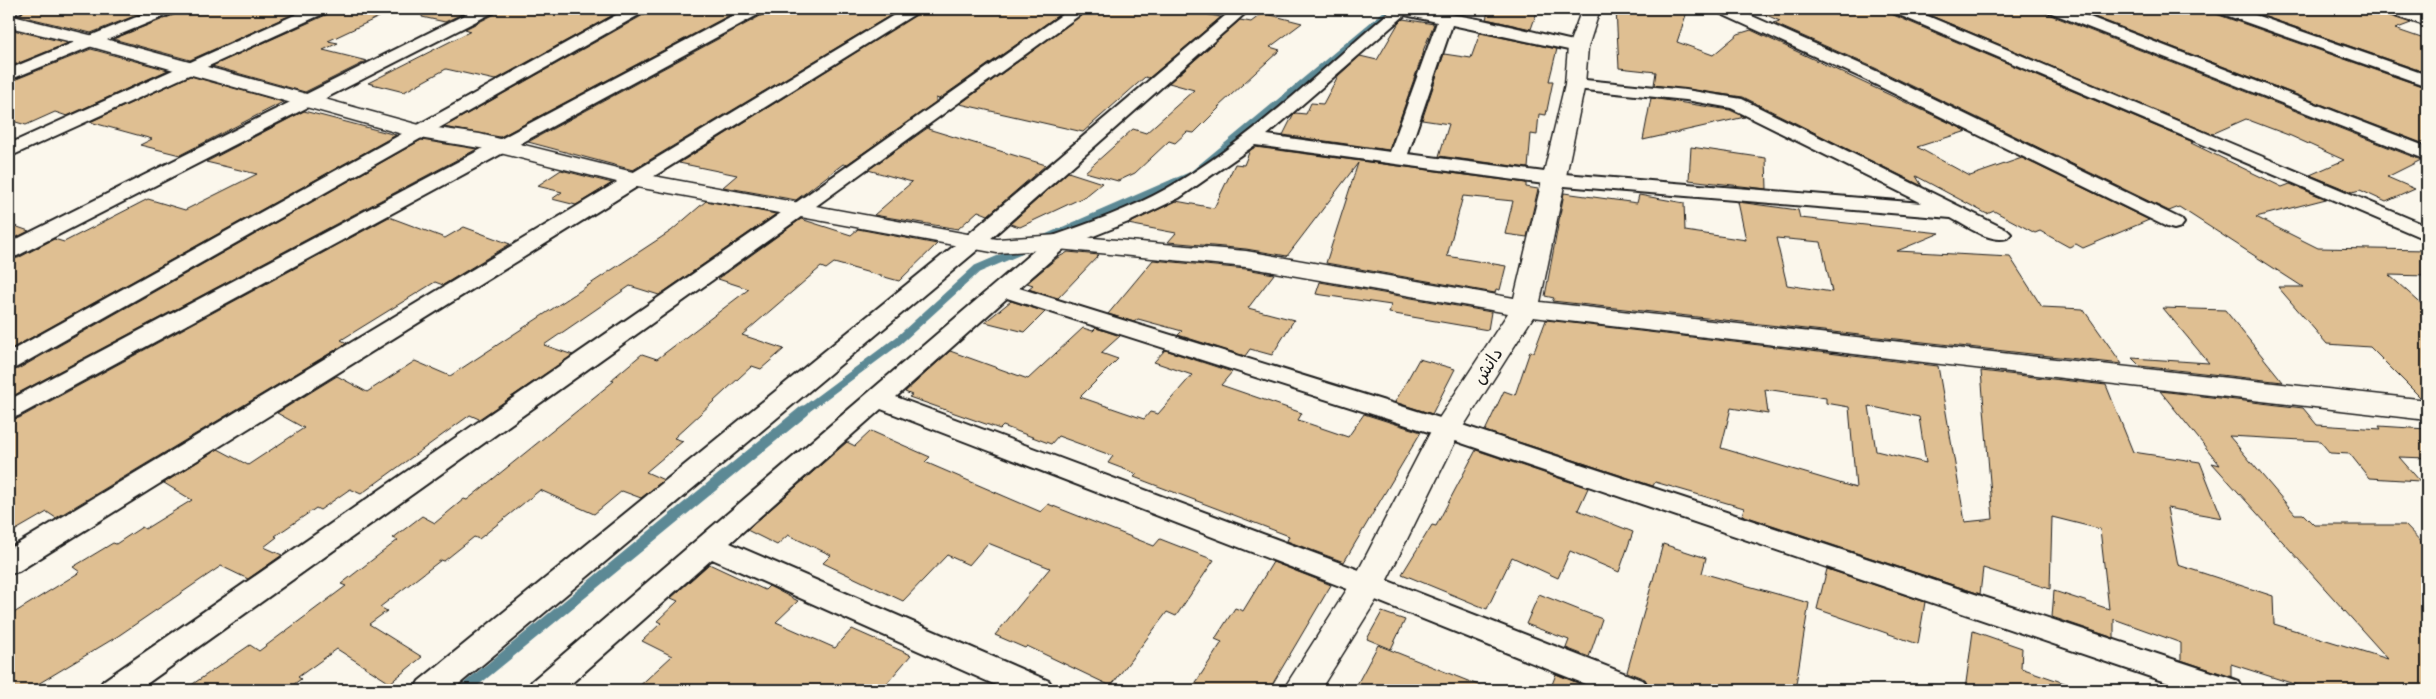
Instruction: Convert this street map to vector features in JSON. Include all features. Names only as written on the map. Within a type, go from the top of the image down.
[{"type":"street","points":[[9,11],[15,9]]},
{"type":"street","points":[[9,75],[169,9]]},
{"type":"street","points":[[9,151],[321,9]]},
{"type":"street","points":[[9,250],[488,9]]},
{"type":"street","points":[[9,362],[638,9]]},
{"type":"street","points":[[9,410],[757,9]]},
{"type":"street","points":[[9,563],[915,9]]},
{"type":"street","points":[[114,690],[798,210],[1080,9]]},
{"type":"street","points":[[430,690],[973,242],[1242,9]]},
{"type":"street","points":[[543,690],[1058,242],[1115,222],[1186,185],[1251,139],[1402,9],[1578,47]]},
{"type":"street","name":"دانش","points":[[1300,690],[1368,585],[1448,429],[1525,308],[1574,84],[1578,47],[1591,9]]},
{"type":"street","points":[[1723,9],[1868,74],[2174,223]]},
{"type":"street","points":[[1898,9],[2427,234]]},
{"type":"street","points":[[2055,9],[2427,154]]},
{"type":"street","points":[[2223,9],[2427,81]]},
{"type":"street","points":[[2391,9],[2427,21]]},
{"type":"street","points":[[1397,158],[1446,18]]},
{"type":"street","points":[[9,21],[91,41],[421,132],[480,141],[637,180],[997,246],[1058,242],[1246,258],[1525,308],[2427,410]]},
{"type":"street","points":[[1574,84],[1686,95],[1736,103],[2000,234]]},
{"type":"street","points":[[1251,139],[1552,179],[1956,212]]},
{"type":"street","points":[[1003,290],[1448,429],[2227,690]]},
{"type":"street","points":[[878,399],[1368,585],[1633,690]]},
{"type":"street","points":[[709,546],[1038,690]]},
{"type":"building","points":[[27,9],[79,9],[87,11],[92,9],[152,9],[91,33],[17,15]]},
{"type":"building","points":[[179,9],[304,9],[190,60],[113,39],[176,14]]},
{"type":"building","points":[[331,9],[396,9],[328,41],[338,43],[323,50],[367,61],[305,92],[212,66],[328,14]]},
{"type":"building","points":[[423,9],[472,9],[445,22],[422,17]]},
{"type":"building","points":[[498,9],[549,9],[571,14],[581,9],[624,9],[495,80],[446,69],[404,92],[368,83],[471,31],[465,29],[495,14]]},
{"type":"building","points":[[648,9],[741,9],[500,137],[444,127],[645,14]]},
{"type":"building","points":[[767,9],[901,9],[633,170],[528,142],[764,14]]},
{"type":"building","points":[[925,9],[1067,9],[939,99],[936,98],[936,102],[846,165],[843,164],[796,200],[723,187],[737,175],[679,163]]},
{"type":"building","points":[[1090,9],[1177,9],[1221,17],[1149,78],[1145,77],[1083,132],[960,104]]},
{"type":"building","points":[[1489,9],[1538,9],[1531,29],[1486,19]]},
{"type":"building","points":[[1616,9],[1688,9],[1677,42],[1713,55],[1738,34],[1751,30],[1967,131],[1917,147],[1970,176],[2022,158],[2149,220],[2083,248],[2076,244],[2069,247],[2040,231],[2035,233],[1994,211],[1987,214],[1916,176],[1922,186],[1743,97],[1654,85],[1656,72],[1619,68]]},
{"type":"building","points":[[1753,9],[1888,9],[1891,14],[2193,142],[2191,143],[2282,187],[2290,184],[2326,199],[2256,217],[2318,248],[2427,250],[2427,276],[2389,275],[2427,309],[2427,398],[2420,397],[2370,347],[2327,344],[2278,287],[2303,287],[2179,207],[2169,211],[1875,68],[1773,23],[1780,21]]},
{"type":"building","points":[[1915,9],[2045,9],[2048,14],[2421,160],[2387,177],[2415,189],[2386,202],[2360,190],[2352,192],[2310,175],[2344,160],[2291,136],[2246,119],[2212,134]]},
{"type":"building","points":[[2074,9],[2213,9],[2216,14],[2427,88],[2427,145]]},
{"type":"building","points":[[2243,9],[2381,10],[2384,14],[2411,23],[2395,29],[2427,40],[2427,73]]},
{"type":"building","points":[[1263,13],[1302,23],[1270,47],[1280,50],[1218,107],[1220,107],[1194,133],[1187,132],[1175,143],[1169,141],[1135,173],[1118,181],[1085,172],[1133,129],[1146,133],[1194,90],[1169,83],[1240,20],[1251,22]]},
{"type":"building","points":[[1403,19],[1434,24],[1389,150],[1283,135],[1295,113],[1306,114],[1311,103],[1323,104],[1338,76],[1360,56],[1377,60],[1398,24]]},
{"type":"building","points":[[9,29],[68,43],[9,67]]},
{"type":"building","points":[[1480,33],[1557,49],[1549,81],[1553,81],[1546,115],[1539,114],[1537,135],[1531,134],[1528,168],[1439,156],[1449,124],[1422,120],[1444,54],[1471,58]]},
{"type":"building","points":[[91,49],[168,70],[67,116],[55,112],[26,125],[9,120],[9,82]]},
{"type":"building","points":[[190,76],[283,102],[180,155],[140,145],[152,139],[90,122]]},
{"type":"building","points":[[1651,98],[1730,110],[1745,117],[1643,140]]},
{"type":"building","points":[[304,111],[396,135],[9,350],[9,259],[18,258],[54,239],[64,242],[148,199],[185,210],[257,174],[206,162]]},
{"type":"building","points":[[929,127],[928,129],[1046,165],[988,215],[978,211],[958,229],[874,215],[912,182],[868,170]]},
{"type":"building","points":[[421,140],[477,149],[9,398],[9,372],[18,369]]},
{"type":"building","points":[[1255,147],[1526,183],[1526,187],[1538,189],[1527,237],[1505,234],[1513,201],[1463,196],[1447,256],[1506,266],[1500,290],[1496,289],[1495,293],[1326,263],[1358,163],[1287,256],[1246,249],[1168,242],[1176,233],[1128,224],[1176,201],[1214,208],[1235,164],[1244,165],[1250,150]]},
{"type":"building","points":[[1691,147],[1766,158],[1767,189],[1689,180]]},
{"type":"building","points":[[561,170],[612,183],[576,205],[552,199],[562,192],[537,186]]},
{"type":"building","points":[[1068,172],[1102,183],[1086,196],[1020,227],[1010,224]]},
{"type":"building","points":[[1564,193],[1637,203],[1639,195],[1684,203],[1685,231],[1746,240],[1738,202],[1798,210],[1800,218],[1940,233],[1897,251],[2010,257],[2042,307],[2083,309],[2122,364],[1552,301],[1554,298],[1545,296]],"holes":[[[1776,238],[1821,242],[1832,292],[1787,285]]]},
{"type":"building","points":[[706,201],[776,214],[659,295],[630,286],[544,345],[573,355],[479,419],[470,415],[361,494],[350,489],[320,510],[316,508],[275,536],[277,537],[264,547],[282,555],[248,579],[221,566],[118,636],[28,690],[9,690],[9,616],[80,572],[73,567],[113,543],[116,544],[142,527],[145,529],[192,500],[164,483],[218,449],[248,465],[304,428],[277,413],[337,376],[367,392],[415,361],[450,376],[671,231]]},
{"type":"building","points":[[389,217],[445,238],[464,227],[510,244],[443,285],[435,282],[341,340],[347,343],[56,518],[47,512],[9,534],[9,420],[19,418]]},
{"type":"building","points":[[801,219],[851,235],[858,229],[937,244],[899,281],[834,263],[826,269],[821,267],[742,335],[784,349],[761,369],[752,366],[674,438],[683,441],[646,472],[664,480],[641,498],[622,491],[594,514],[540,490],[479,539],[474,537],[380,607],[387,611],[369,624],[422,657],[390,683],[337,649],[298,677],[301,679],[286,690],[184,690],[250,645],[259,651],[346,586],[341,584],[398,540],[393,538],[422,516],[435,523],[464,499],[467,500],[614,381],[611,380],[642,354],[657,359],[749,289],[718,279]]},
{"type":"building","points":[[9,224],[29,231],[9,241]]},
{"type":"building","points":[[1068,252],[1099,255],[1058,298],[1028,289],[1033,285],[1027,283],[1057,258]]},
{"type":"building","points":[[1153,260],[1246,269],[1274,274],[1248,308],[1294,320],[1272,355],[1250,349],[1245,356],[1178,335],[1182,331],[1138,319],[1134,322],[1108,314]]},
{"type":"building","points":[[1320,282],[1491,312],[1488,330],[1389,313],[1391,305],[1316,294]]},
{"type":"building","points":[[1011,301],[1045,312],[1025,332],[985,322]]},
{"type":"building","points":[[2163,308],[2225,310],[2283,382],[2140,366],[2132,358],[2209,363]]},
{"type":"building","points":[[1546,320],[1938,366],[1965,522],[1993,519],[1981,371],[2106,385],[2133,452],[2200,462],[2222,518],[2167,508],[2178,565],[2273,596],[2274,624],[2388,659],[2212,463],[2220,465],[2160,391],[2303,408],[2317,425],[2381,429],[2379,426],[2427,429],[2427,458],[2399,457],[2420,481],[2369,478],[2350,454],[2330,453],[2320,441],[2229,436],[2295,514],[2303,514],[2314,525],[2405,525],[2427,548],[2427,690],[2313,690],[2231,664],[2231,677],[2181,660],[2181,643],[2114,619],[2114,638],[2052,617],[2054,591],[2109,609],[2100,529],[2052,517],[2050,589],[1983,568],[1980,594],[1742,515],[1744,508],[1655,482],[1653,486],[1485,431],[1504,391],[1515,395],[1530,351],[1534,352]],"holes":[[[1765,389],[1826,398],[1826,403],[1849,407],[1856,488],[1721,448],[1731,408],[1768,414]],[[1869,406],[1919,417],[1926,463],[1876,451]]]},
{"type":"building","points":[[1083,328],[1093,331],[1096,328],[1120,336],[1101,353],[1118,359],[1080,397],[1144,419],[1150,412],[1158,414],[1192,375],[1154,362],[1165,350],[1232,372],[1221,385],[1302,413],[1298,420],[1348,437],[1364,414],[1421,432],[1344,562],[1287,541],[1289,536],[1134,477],[1137,474],[1108,463],[1113,456],[1058,436],[1051,444],[1003,426],[1000,429],[909,397],[912,395],[905,392],[950,351],[1028,379]]},
{"type":"building","points":[[1419,359],[1455,369],[1432,414],[1395,402]]},
{"type":"building","points":[[871,431],[930,457],[925,462],[1041,512],[1048,504],[1154,546],[1160,539],[1214,560],[1176,616],[1167,612],[1111,686],[1027,646],[1025,648],[995,635],[1050,568],[988,543],[969,565],[947,555],[903,601],[823,563],[831,555],[788,535],[777,545],[747,530],[847,442],[855,446]]},
{"type":"building","points":[[1476,450],[1588,488],[1578,510],[1633,532],[1619,572],[1570,551],[1558,578],[1512,557],[1487,609],[1402,574],[1432,525],[1436,526]]},
{"type":"building","points":[[1663,544],[1706,558],[1702,573],[1809,603],[1795,690],[1651,690],[1645,679],[1627,672]]},
{"type":"building","points":[[1273,562],[1331,585],[1269,690],[1191,690],[1222,642],[1215,639],[1235,608],[1243,611]]},
{"type":"building","points":[[709,564],[765,590],[769,586],[798,601],[776,622],[835,648],[852,629],[911,655],[881,690],[635,690],[672,656],[642,641],[661,623],[657,621],[678,601],[671,598]]},
{"type":"building","points":[[1827,569],[1925,602],[1918,644],[1817,609]]},
{"type":"building","points":[[1539,594],[1602,619],[1589,657],[1566,648],[1569,640],[1526,624]]},
{"type":"building","points":[[1382,612],[1405,620],[1391,649],[1367,639]]},
{"type":"building","points":[[1973,631],[2022,648],[2021,668],[2073,686],[2073,690],[1965,690]]},
{"type":"building","points":[[1378,645],[1488,689],[1488,690],[1354,690]]},
{"type":"building","points":[[1556,674],[1580,684],[1577,690],[1550,690]]},
{"type":"waterway","points":[[1173,183],[1192,175],[1392,9]]},
{"type":"waterway","points":[[1045,239],[1176,182]]},
{"type":"waterway","points":[[802,412],[899,340],[977,269],[1026,248]]},
{"type":"waterway","points":[[464,690],[804,411]]}]
